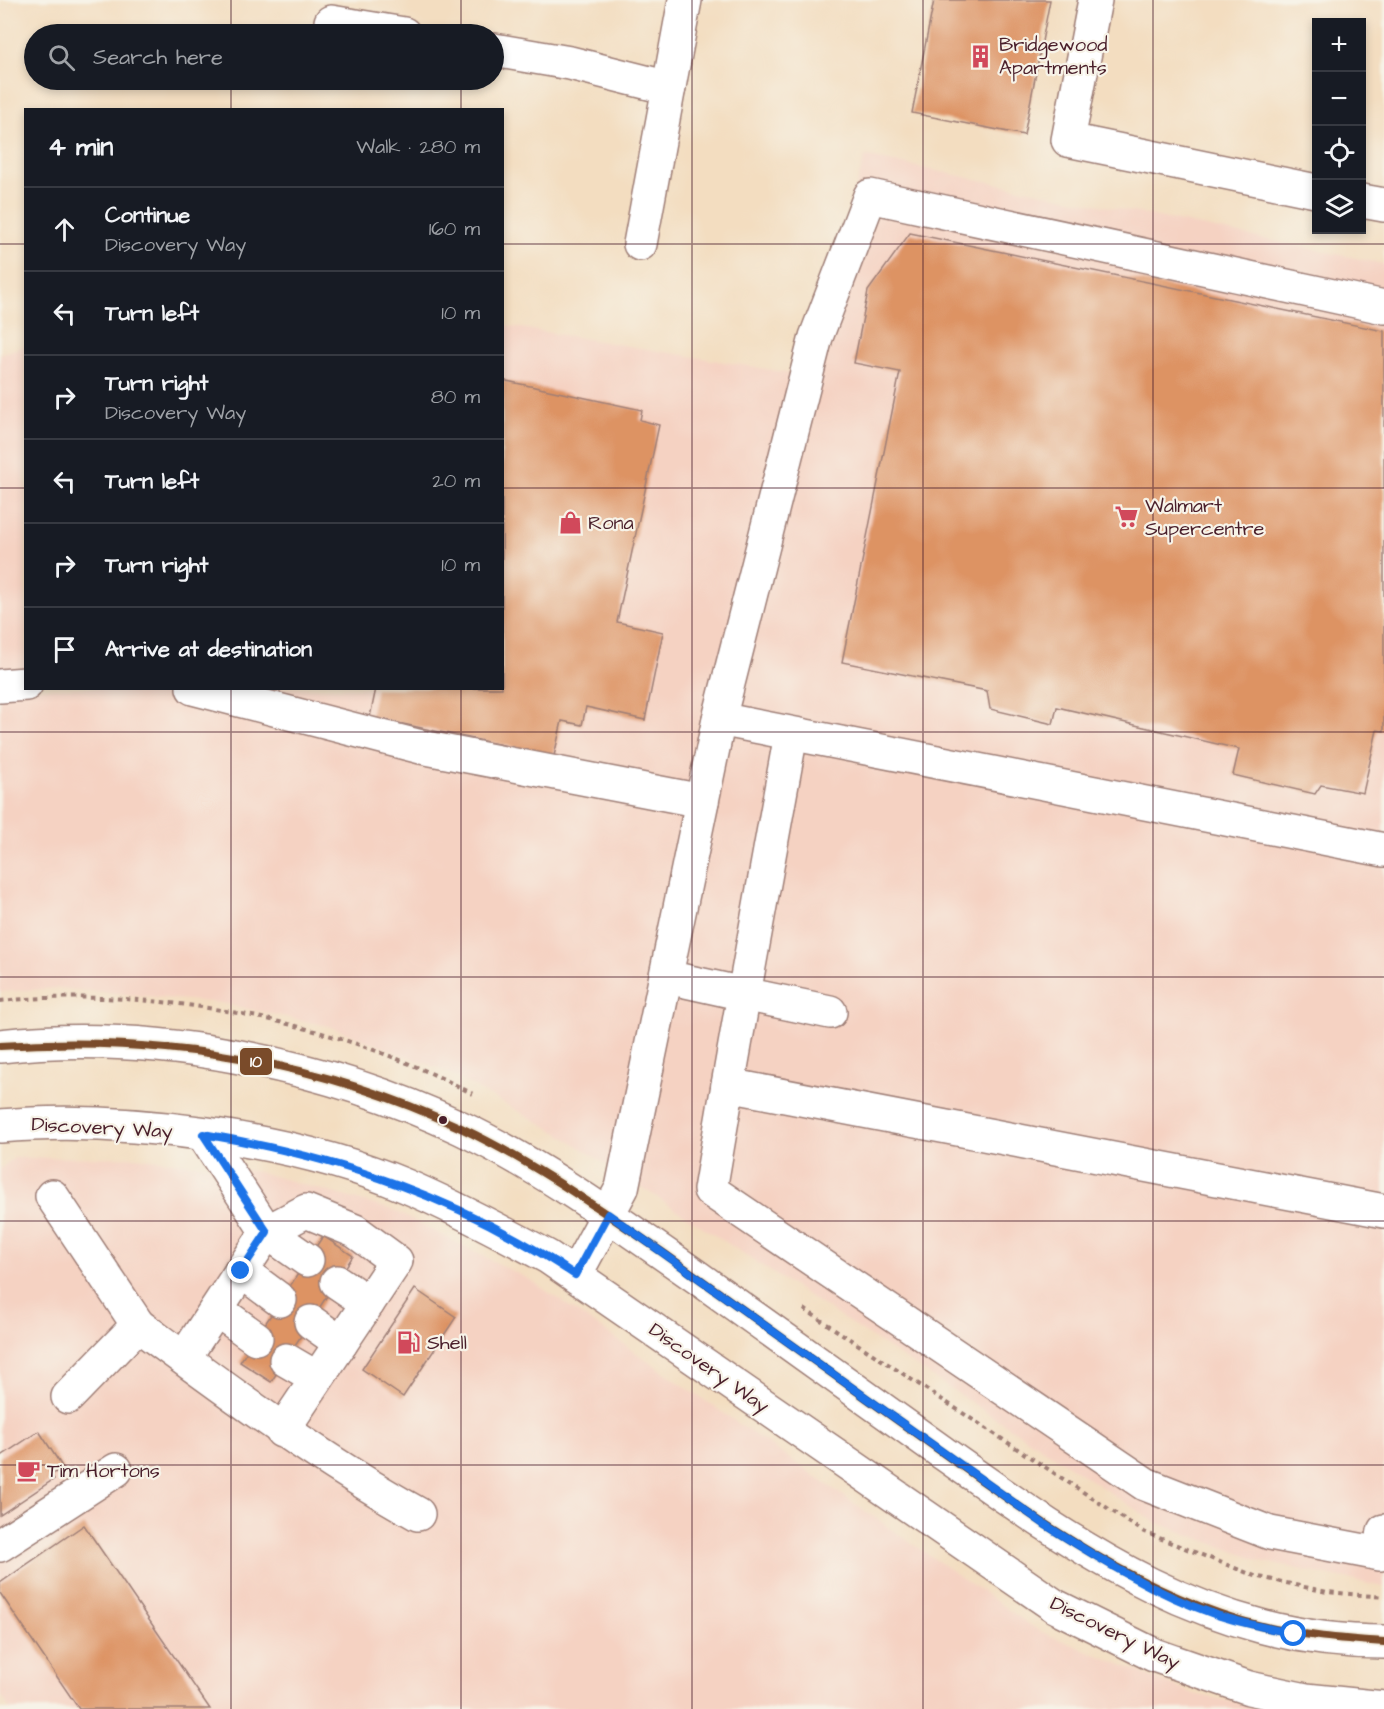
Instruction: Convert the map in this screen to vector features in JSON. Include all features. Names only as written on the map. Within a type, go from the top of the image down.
[{"type":"street","points":[[640,244],[685,0]]},
{"type":"street","points":[[1095,0],[1068,140],[1312,190]]},
{"type":"street","points":[[331,22],[343,24]]},
{"type":"street","points":[[504,52],[570,63],[669,88]]},
{"type":"street","points":[[575,1275],[622,1188],[719,719],[816,337],[870,196],[1384,307]]},
{"type":"street","points":[[1366,202],[1384,206]]},
{"type":"street","points":[[0,686],[24,684]]},
{"type":"street","points":[[201,690],[421,747],[702,801]]},
{"type":"street","points":[[719,719],[1384,850]]},
{"type":"street","points":[[791,734],[710,1190],[1145,1484],[1270,1533],[1380,1554],[1384,1531]]},
{"type":"street","points":[[667,977],[830,1012]]},
{"type":"street","points":[[0,1046],[34,1042],[95,1043],[207,1052],[257,1059],[361,1087],[462,1129],[513,1156],[608,1214],[1044,1524],[1128,1575],[1214,1614],[1255,1625],[1346,1642],[1384,1642]]},
{"type":"street","points":[[728,1085],[1384,1211]]},
{"type":"street","name":"Discovery Way","points":[[6,1130],[136,1127],[203,1134],[313,1156],[405,1185],[490,1225],[575,1275],[1055,1606],[1154,1655],[1249,1688],[1306,1700],[1384,1708]]},
{"type":"street","points":[[203,1134],[267,1232],[307,1260]]},
{"type":"street","points":[[52,1196],[138,1325],[282,1431],[354,1479],[418,1515]]},
{"type":"street","points":[[184,1358],[218,1310],[267,1232],[306,1210],[355,1231],[396,1261],[282,1431]]},
{"type":"street","points":[[241,1271],[280,1300]]},
{"type":"street","points":[[337,1282],[368,1303]]},
{"type":"street","points":[[218,1310],[256,1338]]},
{"type":"street","points":[[311,1322],[341,1343]]},
{"type":"street","points":[[68,1398],[138,1325]]},
{"type":"street","points":[[286,1359],[317,1378]]},
{"type":"street","points":[[0,1545],[116,1470]]},
{"type":"shaded area","points":[[865,156],[1384,264],[1384,1587],[1260,1561],[1155,1522],[560,1134],[443,1070],[328,1026],[221,1003],[59,988],[0,992],[0,354],[24,346],[24,690],[504,690],[504,325],[802,375]]},
{"type":"shaded area","points":[[135,1157],[259,1172],[393,1210],[532,1281],[1039,1631],[1193,1694],[1268,1709],[10,1709],[0,1693],[0,1169],[14,1158]]},
{"type":"building","name":"Bridgewood Apartments","points":[[934,0],[1050,0],[1024,135],[912,113]]},
{"type":"building","name":"Walmart Supercentre","points":[[910,233],[1384,331],[1384,731],[1377,730],[1363,793],[1321,785],[1315,794],[1233,775],[1239,749],[1057,707],[1053,724],[990,709],[987,691],[842,662],[900,372],[854,363],[868,291]]},
{"type":"building","name":"Rona","points":[[504,380],[642,410],[640,420],[659,425],[617,622],[663,632],[645,720],[586,707],[582,725],[562,721],[554,756],[370,717],[376,690],[504,690]]},
{"type":"building","points":[[323,1236],[353,1256],[271,1382],[240,1362]]},
{"type":"building","name":"Shell","points":[[415,1289],[456,1317],[403,1397],[362,1369]]},
{"type":"building","name":"Tim Hortons","points":[[39,1431],[63,1468],[51,1475],[54,1479],[0,1515],[0,1457]]},
{"type":"building","points":[[84,1525],[210,1709],[79,1709],[0,1593],[0,1583]]},
{"type":"transit line","name":"10","points":[[0,1046],[119,1045],[177,1049],[235,1057],[293,1069],[350,1085],[461,1128],[540,1171],[590,1203],[1035,1517],[1122,1570],[1213,1611],[1261,1626],[1307,1635],[1384,1642]]},
{"type":"place","name":"Bridgewood Apartments","points":[[981,56]]},
{"type":"place","name":"Walmart Supercentre","points":[[1127,517]]},
{"type":"place","name":"Rona","points":[[570,523]]},
{"type":"place","name":"Shell","points":[[409,1343]]},
{"type":"place","name":"Tim Hortons","points":[[29,1471]]},
{"type":"route","points":[[241,1271],[267,1232],[203,1134],[269,1145],[334,1162],[405,1185],[490,1225],[549,1257],[575,1275],[608,1214],[1044,1524],[1089,1552],[1128,1575],[1214,1614],[1294,1634]]}]
